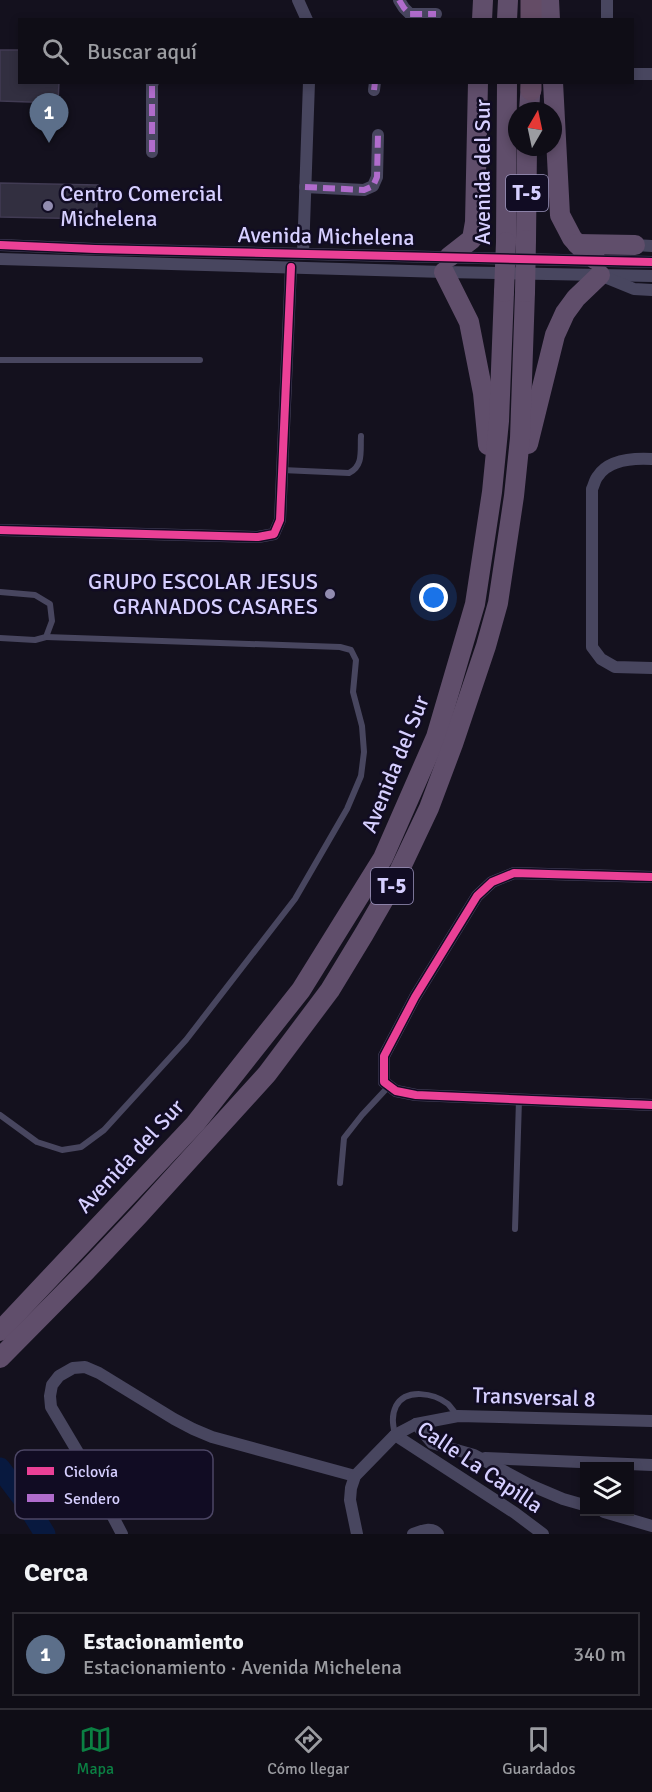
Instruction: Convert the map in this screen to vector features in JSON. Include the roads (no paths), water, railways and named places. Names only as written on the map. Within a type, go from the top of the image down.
[{"type":"highway","points":[[482,18],[483,0]]},
{"type":"highway","points":[[507,0],[507,18]]},
{"type":"highway","points":[[531,0],[531,18]]},
{"type":"highway","points":[[537,18],[539,0]]},
{"type":"highway","points":[[549,0],[550,18]]},
{"type":"highway","points":[[478,84],[475,222],[472,240],[446,264],[469,322],[483,393],[492,492]]},
{"type":"highway","name":"Avenida del Sur","points":[[0,1330],[195,1124],[301,990],[383,858],[436,737],[475,604],[492,492],[499,420],[506,242],[507,84]]},
{"type":"highway","points":[[514,496],[555,335],[565,313],[598,268],[577,244],[560,215],[553,84]]},
{"type":"highway","points":[[530,102],[531,85]]},
{"type":"highway","name":"Avenida del Sur","points":[[0,1358],[139,1215],[267,1074],[330,990],[394,882],[429,808],[486,646],[498,603],[520,438],[527,156]]},
{"type":"highway","points":[[577,244],[643,246]]},
{"type":"street","points":[[298,0],[306,18]]},
{"type":"street","points":[[399,0],[410,14],[436,14]]},
{"type":"street","points":[[607,0],[607,18]]},
{"type":"street","points":[[634,74],[652,74]]},
{"type":"street","points":[[152,84],[152,152]]},
{"type":"street","points":[[303,254],[309,84]]},
{"type":"street","points":[[305,187],[364,190],[373,186],[376,177],[378,135]]},
{"type":"street","name":"Avenida Michelena","points":[[0,245],[303,254],[446,264],[598,268],[652,276]]},
{"type":"street","name":"Avenida Michelena","points":[[598,268],[643,246]]},
{"type":"street","name":"Avenida Michelena","points":[[0,259],[291,267],[446,264]]},
{"type":"street","name":"Avenida Michelena","points":[[598,268],[652,262]]},
{"type":"street","points":[[0,530],[258,537],[274,534],[280,520],[291,267]]},
{"type":"street","name":"Avenida Michelena","points":[[598,268],[634,289],[652,290]]},
{"type":"street","points":[[652,459],[635,458],[614,463],[598,474],[592,489],[592,647],[601,659],[615,667],[652,668]]},
{"type":"street","points":[[652,877],[514,873],[492,882],[477,896],[415,997],[384,1056],[384,1082],[396,1091],[416,1095],[652,1105]]},
{"type":"street","points":[[77,1450],[51,1407],[50,1396],[52,1385],[59,1376],[73,1368],[85,1367],[99,1373],[174,1419],[212,1437],[355,1476]]},
{"type":"street","name":"Transversal 8","points":[[395,1434],[416,1424],[458,1416],[652,1421]]},
{"type":"street","points":[[416,1424],[432,1443],[480,1458],[530,1485],[580,1504]]},
{"type":"street","points":[[357,1534],[350,1500],[355,1476],[395,1434]]},
{"type":"street","name":"Calle La Capilla","points":[[395,1434],[543,1534]]},
{"type":"street","points":[[480,1458],[652,1466]]},
{"type":"street","points":[[618,1516],[652,1526]]},
{"type":"street","points":[[114,1519],[122,1534]]},
{"type":"street","points":[[413,1534],[429,1529],[438,1534]]},
{"type":"lane","points":[[0,360],[200,360]]},
{"type":"lane","points":[[282,470],[349,473],[356,470],[360,462],[360,436]]},
{"type":"lane","points":[[0,592],[35,595],[50,604],[52,621],[46,637]]},
{"type":"lane","points":[[0,638],[35,640],[46,637],[340,647],[351,650],[356,660],[352,692],[362,726],[364,752],[361,776],[347,808],[295,899],[186,1040],[104,1130],[81,1147],[62,1150],[37,1142],[0,1115]]},
{"type":"lane","points":[[340,1183],[344,1138],[389,1086]]},
{"type":"lane","points":[[515,1229],[519,1100]]},
{"type":"lane","points":[[395,1434],[392,1418],[396,1406],[402,1399],[413,1395],[426,1394],[438,1399],[448,1404],[458,1416]]},
{"type":"waterway","points":[[0,1468],[15,1488]]},
{"type":"waterway","points":[[36,1519],[45,1534]]},
{"type":"place","name":"Estacionamiento","points":[[49,143]]},
{"type":"place","name":"Centro Comercial Michelena","points":[[48,206]]},
{"type":"place","name":"GRUPO ESCOLAR JESUS GRANADOS CASARES","points":[[330,594]]}]
